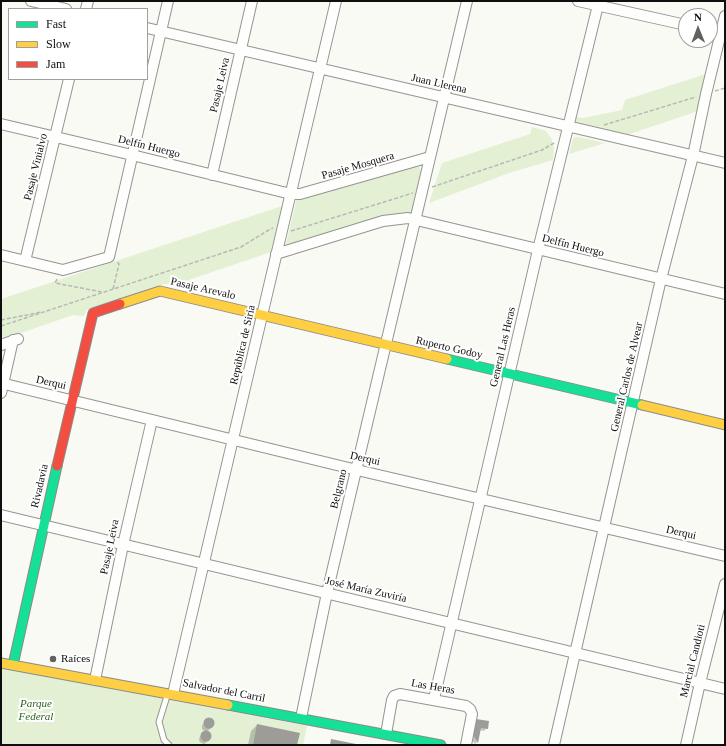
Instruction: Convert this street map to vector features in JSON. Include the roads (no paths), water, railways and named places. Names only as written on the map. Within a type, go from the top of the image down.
[{"type":"street","points":[[31,1],[62,8]]},
{"type":"street","points":[[1,255],[63,270],[109,257],[168,1]]},
{"type":"street","name":"Pasaje Leiva","points":[[212,175],[252,1]]},
{"type":"street","name":"República de Siria","points":[[170,694],[204,564],[336,1]]},
{"type":"street","name":"Belgrano","points":[[301,718],[327,593],[467,1]]},
{"type":"street","points":[[578,1],[598,3],[678,23]]},
{"type":"street","name":"General Las Heras","points":[[434,699],[538,250],[598,3]]},
{"type":"street","name":"General Carlos de Alvear","points":[[554,745],[662,279],[723,33],[725,16]]},
{"type":"street","name":"Juan Llerena","points":[[148,28],[725,163]]},
{"type":"street","name":"Pasaje Vinialvo","points":[[25,261],[69,80]]},
{"type":"street","name":"Delfín Huergo","points":[[1,124],[291,194]]},
{"type":"street","name":"Pasaje Mosquera","points":[[291,194],[300,194],[430,157]]},
{"type":"street","points":[[276,254],[383,221],[408,218],[415,220]]},
{"type":"street","name":"Delfín Huergo","points":[[415,220],[725,294]]},
{"type":"street","name":"Pasaje Arevalo","points":[[94,313],[160,291],[262,316]]},
{"type":"street","name":"Rivadavia","points":[[13,665],[43,526],[94,313]]},
{"type":"street","name":"Ruperto Godoy","points":[[262,316],[725,425]]},
{"type":"street","points":[[1,344],[17,339],[2,386]]},
{"type":"street","name":"Derqui","points":[[2,386],[73,400],[356,470],[725,556]]},
{"type":"street","name":"Pasaje Leiva","points":[[95,680],[123,545],[152,420]]},
{"type":"street","name":"José María Zuviría","points":[[1,515],[725,689]]},
{"type":"street","name":"Marcial Candioti","points":[[686,745],[725,584]]},
{"type":"street","name":"Salvador del Carril","points":[[1,663],[386,734],[429,744],[441,745]]},
{"type":"street","name":"Las Heras","points":[[386,734],[392,700],[394,696],[400,694],[434,699],[466,706],[470,709],[472,714],[466,745]]},
{"type":"lane","points":[[169,745],[164,740],[159,722],[170,694]]},
{"type":"place","name":"Raíces","points":[[53,659]]},
{"type":"park label","name":"Parque Federal","points":[[36,710]]}]
